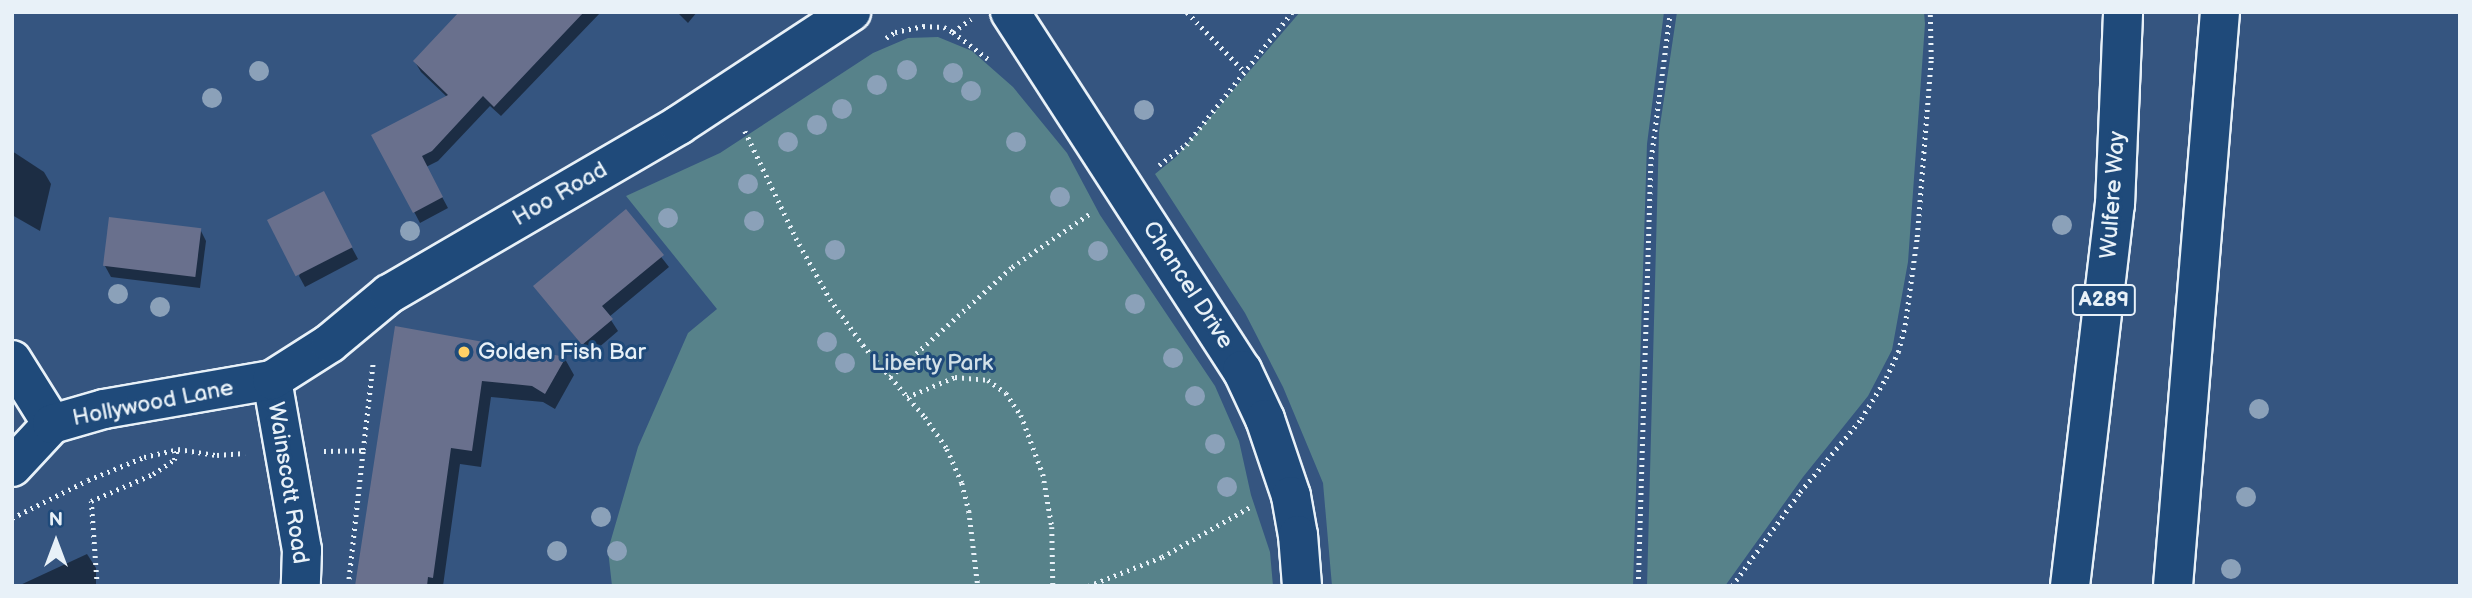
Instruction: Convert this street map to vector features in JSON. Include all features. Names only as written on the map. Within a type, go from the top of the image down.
[{"type":"main road","name":"Hoo Road","points":[[272,380],[330,343],[389,294],[679,125],[851,12]]},
{"type":"main road","name":"Chancel Drive","points":[[1010,12],[1229,345],[1261,410],[1291,496],[1298,535],[1302,586]]},
{"type":"main road","name":"Wulfere Way","points":[[2070,586],[2115,205],[2123,12]]},
{"type":"main road","points":[[2173,586],[2220,12]]},
{"type":"main road","points":[[12,360],[52,424]]},
{"type":"main road","name":"Hollywood Lane","points":[[12,467],[52,424],[104,409],[272,380]]},
{"type":"main road","name":"Wainscott Road","points":[[272,380],[302,550],[301,586]]},
{"type":"path","points":[[1187,12],[1243,70]]},
{"type":"path","points":[[1638,586],[1651,159],[1670,12]]},
{"type":"path","points":[[1732,586],[1807,482],[1861,419],[1898,352],[1916,251],[1931,59],[1930,12]]},
{"type":"path","points":[[743,127],[823,288],[863,345],[937,433],[961,479],[973,529],[978,586]]},
{"type":"path","points":[[907,397],[929,385],[955,377],[988,380],[1006,393],[1024,420],[1043,474],[1052,531],[1053,586]]},
{"type":"path","points":[[97,586],[91,501],[153,474],[174,460],[178,449]]},
{"type":"path","points":[[348,586],[363,450]]},
{"type":"path","points":[[1088,586],[1162,557],[1250,507],[1291,496]]},
{"type":"green space","points":[[1300,12],[1664,12],[1647,144],[1633,586],[1332,586],[1323,483],[1283,387],[1245,313],[1155,174],[1176,157]]},
{"type":"green space","points":[[1677,12],[1924,12],[1908,262],[1892,350],[1868,396],[1803,477],[1725,586],[1647,586],[1659,132]]},
{"type":"green space","name":"Liberty Park","points":[[938,37],[972,51],[1013,87],[1067,153],[1100,215],[1215,386],[1239,441],[1251,495],[1270,552],[1273,586],[612,586],[608,550],[638,447],[688,333],[717,309],[626,196],[720,153],[873,53],[908,38]]},
{"type":"building","points":[[459,12],[584,12],[494,107],[483,96],[432,151],[422,156],[443,197],[413,213],[371,135],[448,95],[413,61]]},
{"type":"building","points":[[324,191],[353,247],[296,276],[267,220]]},
{"type":"building","points":[[626,209],[664,255],[602,306],[613,319],[582,345],[533,286]]},
{"type":"building","points":[[109,217],[201,228],[195,277],[103,266]]},
{"type":"building","points":[[395,326],[566,357],[545,394],[532,386],[482,381],[472,451],[451,448],[433,578],[428,577],[427,586],[355,586]]},
{"type":"place","name":"Golden Fish Bar","points":[[464,352]]}]
